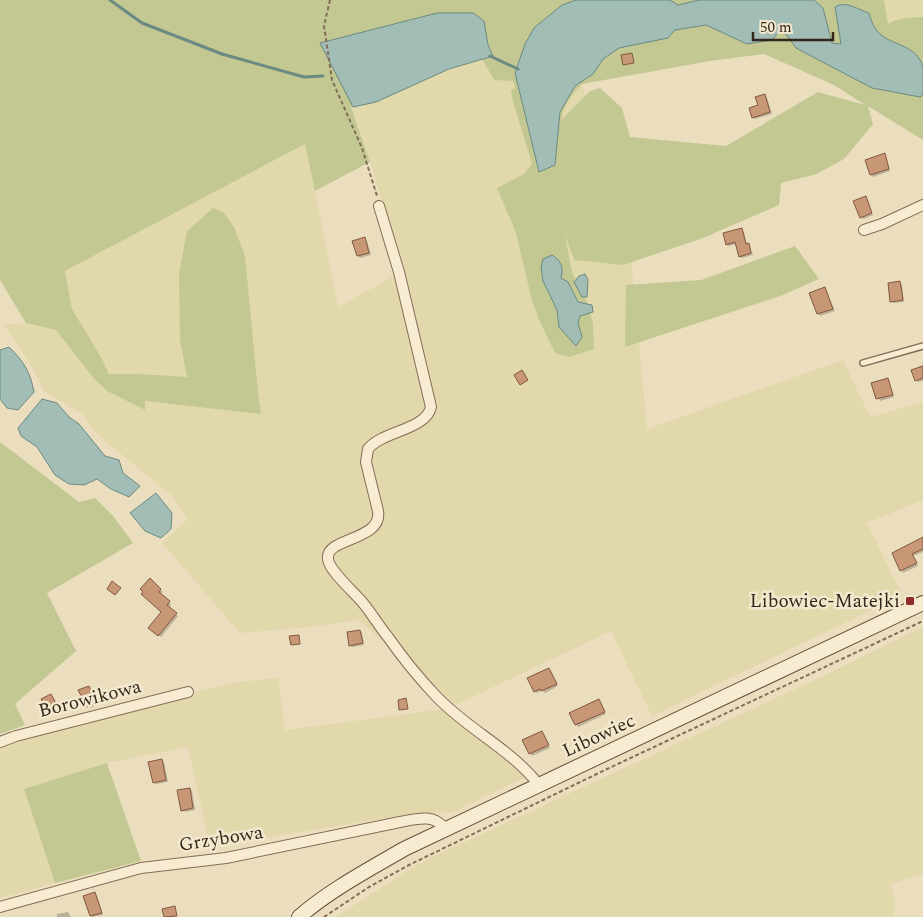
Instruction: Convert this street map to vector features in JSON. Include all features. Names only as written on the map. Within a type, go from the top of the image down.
[{"type":"street","points":[[864,230],[923,205]]},
{"type":"street","points":[[380,206],[399,272],[431,407],[430,412],[424,419],[377,441],[368,449],[366,462],[379,519],[366,532],[339,544],[331,550],[328,561],[332,569],[364,605],[436,696],[463,721],[528,772],[539,785]]},
{"type":"street","name":"Libowiec","points":[[299,917],[310,907],[355,877],[404,849],[923,603]]},
{"type":"street","name":"Borowikowa","points":[[0,742],[16,736],[188,692]]},
{"type":"street","name":"Grzybowa","points":[[0,907],[142,868],[226,858],[400,822],[428,818],[434,820],[445,829]]},
{"type":"lane","points":[[863,363],[923,346]]},
{"type":"path","points":[[330,0],[324,26],[332,80],[362,148],[380,206]]},
{"type":"path","points":[[324,917],[369,887],[409,865],[923,620]]},
{"type":"shaded area","points":[[884,0],[923,0],[923,17],[912,17],[888,25]]},
{"type":"shaded area","points":[[481,57],[513,81],[515,88],[513,102],[532,164],[524,174],[497,188],[516,233],[532,301],[539,320],[555,353],[569,357],[593,333],[593,323],[579,293],[571,267],[564,231],[561,121],[563,108],[582,84],[631,259],[647,429],[843,360],[870,417],[923,402],[923,500],[867,523],[902,595],[652,716],[611,631],[451,707],[402,650],[396,653],[359,620],[301,628],[240,633],[162,543],[188,519],[173,497],[98,435],[83,415],[43,390],[32,367],[4,325],[26,323],[56,330],[95,380],[107,391],[145,409],[144,401],[261,414],[188,378],[140,374],[109,374],[72,309],[65,271],[306,144],[338,307],[398,274],[389,225],[351,107],[359,98]]},
{"type":"shaded area","points":[[923,627],[923,874],[890,884],[895,899],[894,917],[336,917],[426,860],[817,679]]},
{"type":"shaded area","points":[[278,678],[285,730],[445,709],[519,769],[525,777],[454,812],[411,814],[210,847],[188,747],[107,763],[24,789],[55,883],[0,898],[0,747],[30,737],[99,721],[126,710],[199,691],[239,682]]},
{"type":"green space","points":[[0,0],[884,0],[888,24],[905,18],[923,17],[923,140],[868,106],[873,124],[844,159],[817,174],[781,183],[779,205],[703,238],[623,265],[574,260],[565,235],[571,267],[579,293],[585,296],[593,323],[594,349],[569,357],[555,353],[539,320],[532,301],[516,233],[497,188],[524,174],[532,164],[513,102],[511,90],[515,88],[513,81],[494,80],[481,57],[359,98],[351,107],[370,162],[315,191],[305,144],[65,271],[72,309],[109,374],[187,377],[180,340],[179,274],[187,231],[213,208],[224,213],[234,227],[245,256],[261,414],[145,401],[145,410],[107,391],[95,380],[56,330],[26,323],[0,280]],"holes":[[[764,54],[834,85],[865,105],[818,92],[726,146],[630,137],[622,108],[600,88],[590,91],[561,120],[568,100],[582,84],[710,61]]]},
{"type":"green space","points":[[795,246],[819,279],[783,295],[625,347],[626,285],[701,280]]},
{"type":"green space","points":[[0,442],[79,502],[95,498],[114,517],[133,543],[47,593],[76,651],[15,704],[25,725],[0,734]]},
{"type":"green space","points":[[107,763],[141,861],[55,883],[24,789]]},
{"type":"water","points":[[576,0],[670,0],[678,5],[699,0],[814,0],[823,8],[832,43],[841,44],[835,7],[839,5],[852,6],[869,13],[873,24],[880,34],[916,54],[923,67],[923,95],[920,97],[872,88],[796,48],[786,34],[778,33],[772,40],[747,44],[706,25],[675,30],[668,38],[619,48],[603,59],[593,74],[575,86],[560,112],[555,165],[539,172],[515,73],[525,44],[534,28],[562,5]]},
{"type":"water","points":[[437,13],[473,13],[484,21],[488,45],[493,56],[449,69],[376,102],[353,107],[320,43]]},
{"type":"water","points":[[552,255],[561,265],[561,278],[568,282],[578,302],[592,305],[593,312],[580,316],[578,323],[582,337],[576,346],[559,327],[557,310],[543,281],[541,268],[543,259]]},
{"type":"water","points":[[585,274],[588,280],[587,297],[582,297],[574,282],[579,276]]},
{"type":"water","points":[[9,347],[26,367],[34,392],[18,410],[7,408],[0,399],[0,350]]},
{"type":"water","points":[[42,399],[57,403],[69,417],[79,424],[105,456],[119,460],[123,473],[140,486],[129,497],[111,489],[97,479],[84,485],[69,484],[55,475],[37,447],[21,436],[18,428]]},
{"type":"water","points":[[156,493],[172,513],[171,529],[161,538],[145,531],[130,513]]},
{"type":"building","points":[[632,53],[634,63],[623,65],[621,55]]},
{"type":"building","points":[[765,94],[770,112],[752,118],[749,108],[758,105],[755,97]]},
{"type":"building","points":[[885,153],[889,169],[870,175],[865,160]]},
{"type":"building","points":[[866,196],[872,213],[860,218],[853,201]]},
{"type":"building","points":[[742,228],[746,244],[749,243],[751,253],[739,257],[735,242],[726,245],[723,233]]},
{"type":"building","points":[[365,237],[369,253],[357,256],[352,241]]},
{"type":"building","points":[[900,281],[903,300],[890,302],[888,283]]},
{"type":"building","points":[[825,287],[833,309],[817,314],[809,293]]},
{"type":"building","points":[[923,366],[923,378],[915,381],[911,370]]},
{"type":"building","points":[[522,370],[528,380],[520,385],[514,375]]},
{"type":"building","points":[[888,378],[893,395],[876,399],[871,383]]},
{"type":"building","points":[[923,537],[923,549],[912,554],[917,563],[900,571],[892,553]]},
{"type":"building","points":[[150,578],[161,589],[159,592],[170,601],[167,605],[177,613],[158,636],[148,628],[161,612],[141,594],[143,592],[140,589]]},
{"type":"building","points":[[112,581],[121,588],[115,595],[107,589]]},
{"type":"building","points":[[360,630],[363,643],[349,646],[347,632]]},
{"type":"building","points":[[299,635],[300,644],[291,645],[289,636]]},
{"type":"building","points":[[549,668],[557,684],[534,692],[527,678]]},
{"type":"building","points":[[89,686],[97,702],[87,707],[78,690]]},
{"type":"building","points":[[51,694],[58,707],[49,713],[41,699]]},
{"type":"building","points":[[406,698],[408,709],[399,710],[398,700]]},
{"type":"building","points":[[599,699],[605,712],[575,725],[569,713]]},
{"type":"building","points":[[542,731],[549,745],[529,754],[522,740]]},
{"type":"building","points":[[162,759],[166,780],[153,783],[148,762]]},
{"type":"building","points":[[190,788],[193,808],[181,811],[177,790]]},
{"type":"building","points":[[95,892],[102,913],[90,916],[83,896]]},
{"type":"building","points":[[175,906],[177,916],[164,917],[162,909]]},
{"type":"waterway","points":[[110,0],[142,23],[222,54],[304,77],[323,76]]},
{"type":"waterway","points":[[490,56],[518,69]]},
{"type":"place","name":"Libowiec-Matejki","points":[[910,601]]}]
